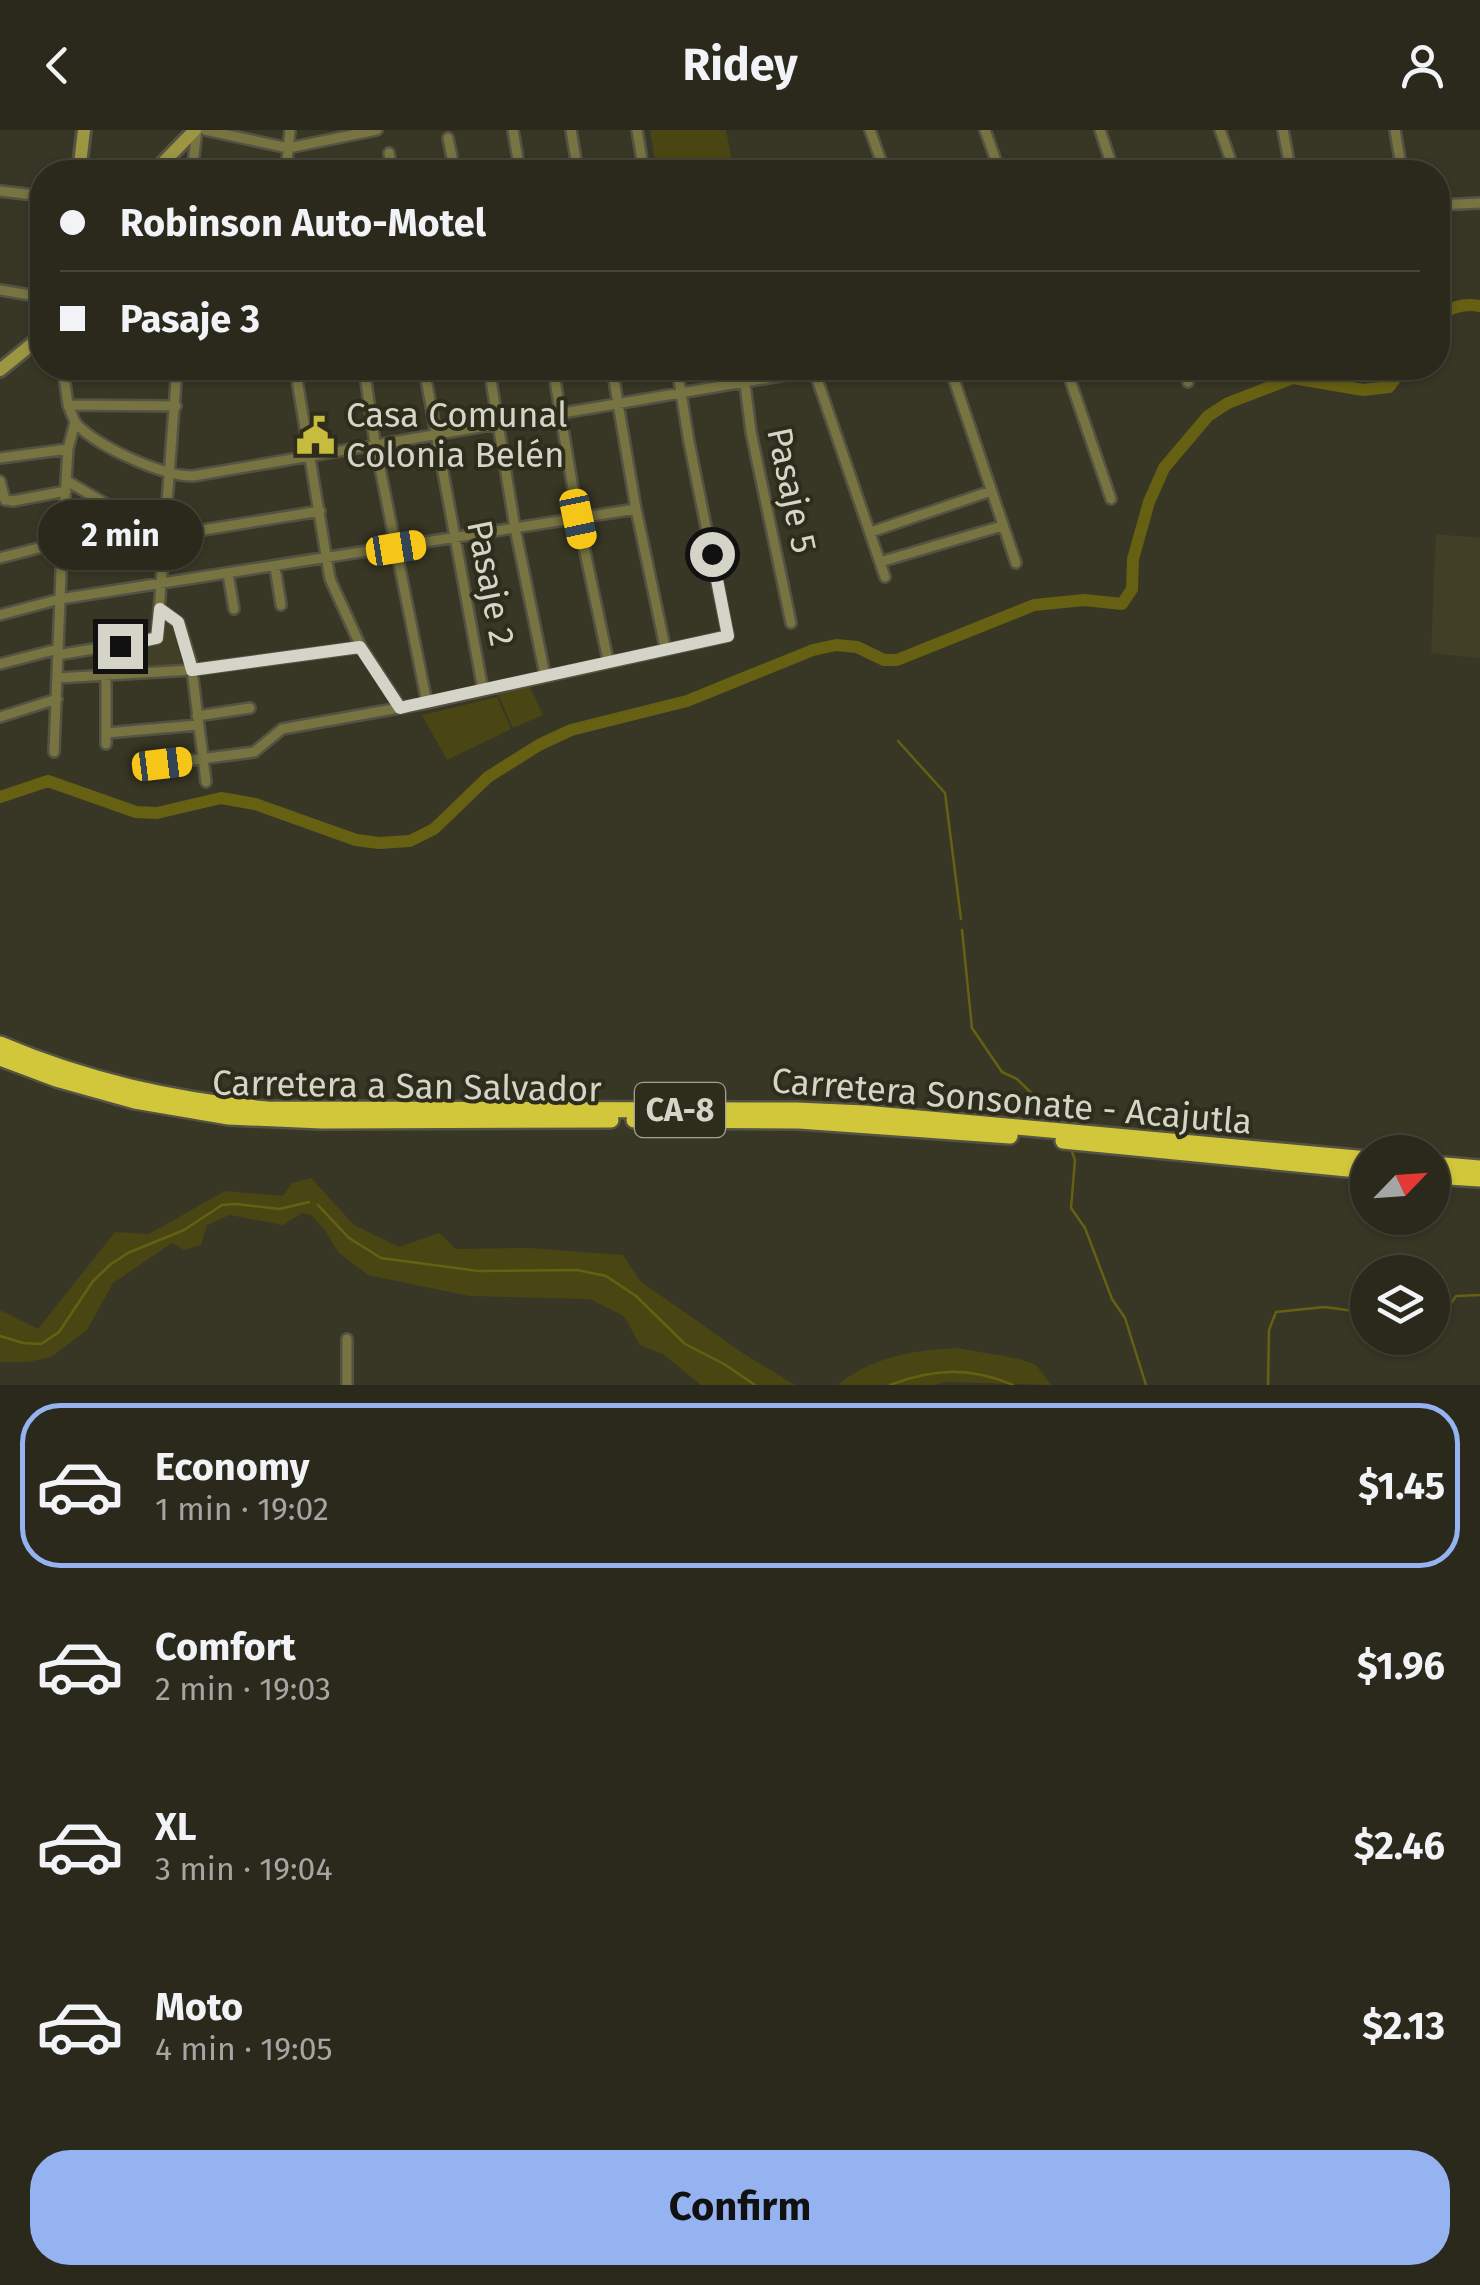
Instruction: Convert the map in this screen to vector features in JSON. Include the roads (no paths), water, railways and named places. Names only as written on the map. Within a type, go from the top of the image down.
[{"type":"highway","name":"Carretera Sonsonate - Acajutla","points":[[0,1044],[111,1084],[188,1100],[267,1109],[864,1113],[1350,1157]]},
{"type":"highway","name":"Carretera a San Salvador","points":[[0,1058],[69,1083],[164,1107],[229,1117],[799,1121],[1014,1136],[1350,1169]]},
{"type":"highway","points":[[1450,1166],[1480,1168]]},
{"type":"highway","points":[[1450,1177],[1480,1178]]},
{"type":"street","points":[[80,160],[84,130]]},
{"type":"street","points":[[166,160],[196,130]]},
{"type":"street","points":[[193,160],[196,130]]},
{"type":"street","points":[[205,130],[288,148],[377,130]]},
{"type":"street","points":[[287,160],[290,130]]},
{"type":"street","points":[[513,130],[518,160]]},
{"type":"street","points":[[571,130],[576,160]]},
{"type":"street","points":[[637,130],[642,160]]},
{"type":"street","points":[[870,130],[881,160]]},
{"type":"street","points":[[986,130],[996,160]]},
{"type":"street","points":[[1100,130],[1110,160]]},
{"type":"street","points":[[1220,130],[1231,160]]},
{"type":"street","points":[[1282,130],[1288,160]]},
{"type":"street","points":[[1395,130],[1400,160]]},
{"type":"street","points":[[448,138],[453,160]]},
{"type":"street","points":[[389,154],[390,160]]},
{"type":"street","points":[[0,191],[30,195]]},
{"type":"street","points":[[1450,204],[1480,203]]},
{"type":"street","points":[[0,290],[30,294]]},
{"type":"street","points":[[0,370],[30,346]]},
{"type":"street","points":[[65,380],[75,422],[89,435],[169,475],[193,476],[756,380]]},
{"type":"street","points":[[0,664],[157,638],[177,380]]},
{"type":"street","points":[[298,380],[325,559],[334,589],[360,647],[400,708]]},
{"type":"street","points":[[366,380],[427,703]]},
{"type":"street","name":"Pasaje 2","points":[[426,380],[483,690]]},
{"type":"street","points":[[490,380],[545,675]]},
{"type":"street","points":[[555,380],[578,519],[608,660]]},
{"type":"street","points":[[614,380],[665,647]]},
{"type":"street","points":[[162,764],[260,750],[271,735],[282,729],[427,703],[728,636],[680,380]]},
{"type":"street","points":[[818,380],[885,577]]},
{"type":"street","points":[[954,380],[1016,563]]},
{"type":"street","points":[[1070,380],[1111,499]]},
{"type":"street","name":"Pasaje 5","points":[[745,382],[751,432],[791,623]]},
{"type":"street","points":[[68,406],[176,406]]},
{"type":"street","points":[[54,752],[68,449],[75,422]]},
{"type":"street","points":[[0,458],[68,449]]},
{"type":"street","points":[[0,482],[5,500],[66,486],[118,511]]},
{"type":"street","points":[[871,532],[991,491]]},
{"type":"street","points":[[0,614],[60,599],[636,509]]},
{"type":"street","points":[[0,558],[62,545],[320,511]]},
{"type":"street","points":[[880,562],[1002,526]]},
{"type":"street","points":[[275,567],[281,605]]},
{"type":"street","points":[[228,574],[234,609]]},
{"type":"street","points":[[160,609],[178,622],[192,670],[206,782]]},
{"type":"street","points":[[58,678],[192,670],[360,647]]},
{"type":"street","points":[[106,676],[106,744]]},
{"type":"street","points":[[0,716],[57,700]]},
{"type":"street","points":[[106,732],[198,721],[250,708]]},
{"type":"street","points":[[347,1339],[348,1385]]},
{"type":"waterway","points":[[1450,310],[1480,306]]},
{"type":"waterway","points":[[0,797],[48,781],[136,812],[157,813],[221,798],[255,804],[356,840],[410,841],[434,829],[488,777],[571,730],[687,701],[813,650],[836,645],[857,647],[884,660],[897,660],[1034,605],[1084,600],[1122,604],[1132,589],[1133,559],[1149,502],[1164,468],[1208,416],[1228,403],[1288,380]]},
{"type":"waterway","points":[[1305,380],[1363,390],[1389,387],[1394,380]]},
{"type":"waterway","points":[[898,741],[945,793],[961,919]]},
{"type":"waterway","points":[[962,930],[972,1028],[1002,1072],[1017,1079],[1062,1123]]},
{"type":"waterway","points":[[1071,1149],[1075,1160],[1071,1208],[1085,1228],[1112,1299],[1125,1318],[1146,1385]]},
{"type":"waterway","points":[[0,1336],[41,1344],[59,1332],[93,1281],[111,1264],[184,1230],[222,1205],[279,1209],[309,1202]]},
{"type":"waterway","points":[[318,1205],[349,1238],[381,1258],[478,1271],[577,1270],[606,1276],[636,1296],[685,1344],[755,1385]]},
{"type":"waterway","points":[[1450,1305],[1456,1296],[1480,1295]]},
{"type":"waterway","points":[[1268,1385],[1269,1330],[1276,1312],[1325,1307],[1350,1310]]},
{"type":"waterway","points":[[890,1385],[921,1375],[951,1372],[982,1375],[1013,1385]]},
{"type":"place","name":"Casa Comunal Colonia Belén","points":[[316,435]]}]
